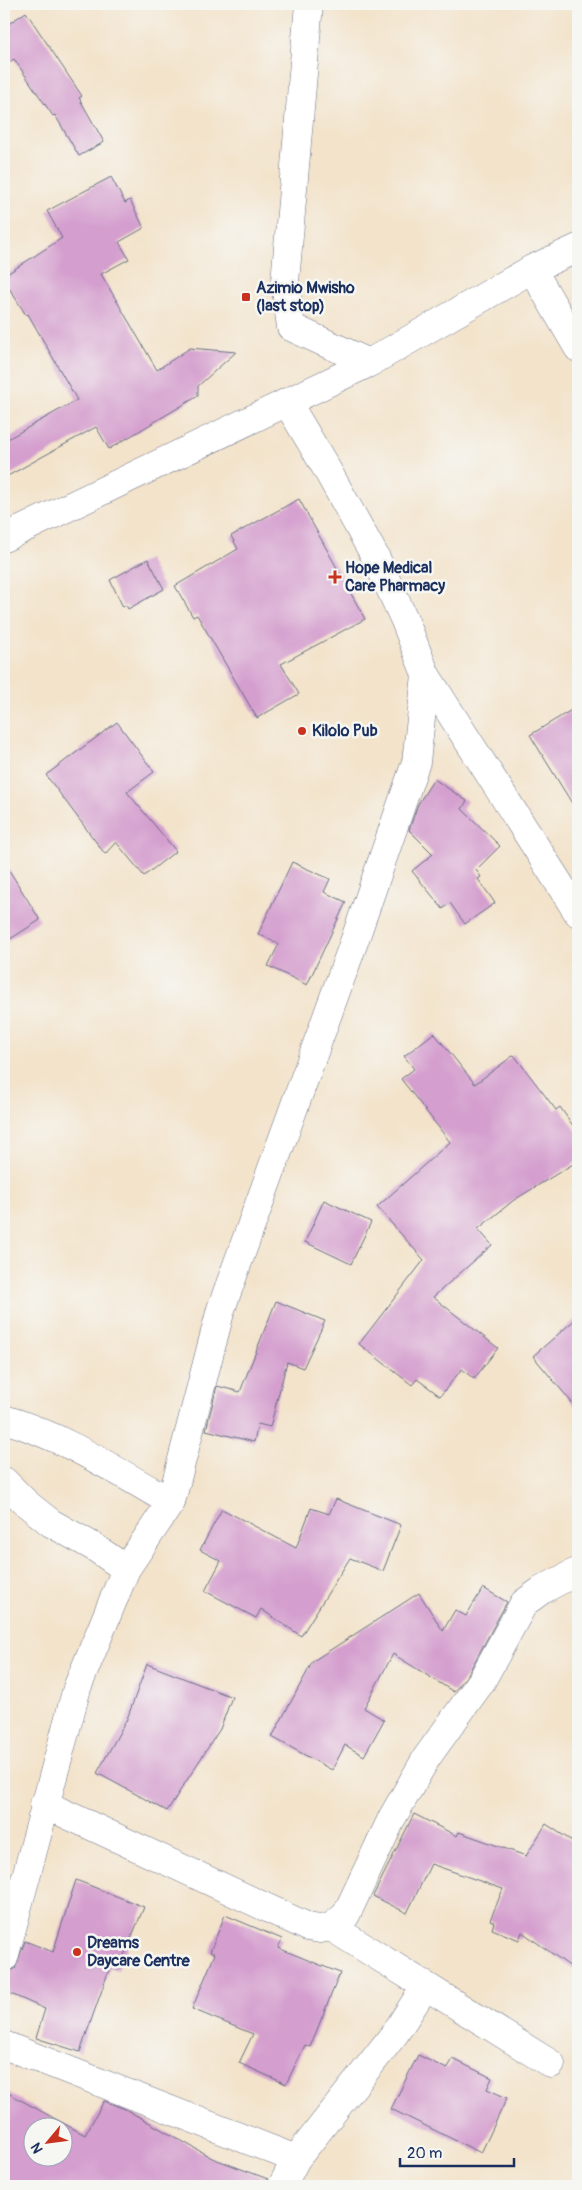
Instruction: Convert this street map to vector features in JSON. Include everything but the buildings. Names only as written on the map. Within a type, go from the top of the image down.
[{"type":"street","points":[[309,4],[285,282],[291,327],[369,363]]},
{"type":"street","points":[[4,538],[369,363],[532,268],[578,248]]},
{"type":"street","points":[[532,268],[578,348]]},
{"type":"street","points":[[287,402],[376,558],[405,621],[426,675],[576,904]]},
{"type":"street","points":[[4,1958],[44,1804],[77,1688],[126,1569],[171,1502],[222,1309],[355,939],[416,762],[426,675]]},
{"type":"street","points":[[4,1419],[86,1454],[171,1502]]},
{"type":"street","points":[[4,1481],[26,1503],[51,1523],[94,1547],[126,1569]]},
{"type":"street","points":[[44,1804],[308,1927],[320,1929],[331,1927],[346,1915],[393,1816],[427,1757],[481,1682],[524,1603],[542,1590],[578,1571]]},
{"type":"street","points":[[331,1927],[551,2064]]},
{"type":"street","points":[[282,2186],[296,2159],[396,2032],[425,1987]]},
{"type":"street","points":[[4,2046],[296,2159]]},
{"type":"place","name":"Azimio Mwisho (last stop)","points":[[246,297]]},
{"type":"place","name":"Hope Medical Care Pharmacy","points":[[335,577]]},
{"type":"place","name":"Kilolo Pub","points":[[302,731]]},
{"type":"place","name":"Dreams Daycare Centre","points":[[77,1952]]}]
